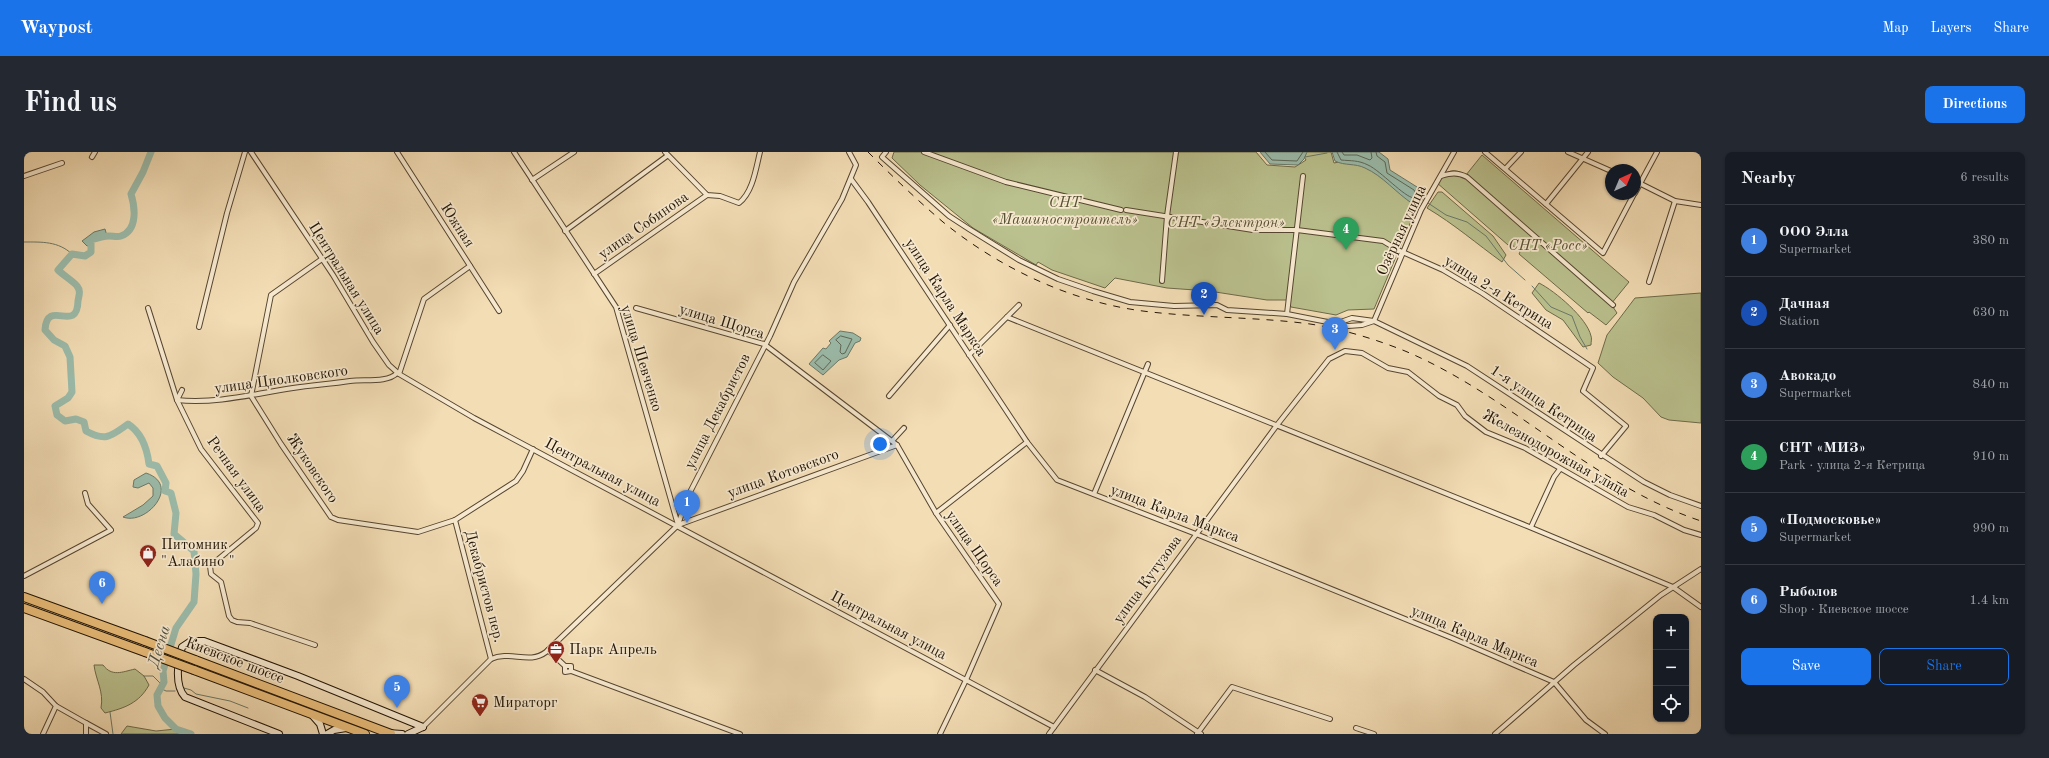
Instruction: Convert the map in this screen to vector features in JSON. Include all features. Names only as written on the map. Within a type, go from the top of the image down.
[{"type":"highway","name":"Киевское шоссе","points":[[24,597],[390,733]]},
{"type":"highway","name":"Киевское шоссе","points":[[24,608],[365,734]]},
{"type":"street","points":[[92,157],[95,152]]},
{"type":"street","points":[[199,327],[227,213],[245,152]]},
{"type":"street","name":"Центральная улица","points":[[251,152],[322,259],[373,342],[389,364],[398,373],[474,418],[678,525],[1054,727]]},
{"type":"street","name":"Южная","points":[[396,152],[499,311]]},
{"type":"street","name":"улица Шевченко","points":[[514,152],[616,307],[678,525]]},
{"type":"street","points":[[532,180],[574,152]]},
{"type":"street","points":[[565,231],[666,154],[707,195],[720,196],[738,203],[742,200],[753,180],[760,152]]},
{"type":"street","name":"улица Декабристов","points":[[491,659],[504,655],[536,658],[548,650],[678,525],[687,498],[794,282],[842,199],[856,164],[849,152]]},
{"type":"street","points":[[886,152],[882,157],[949,216],[1019,260],[1058,279],[1130,302],[1174,306],[1210,304],[1239,311],[1287,314],[1335,324],[1355,326],[1374,321]]},
{"type":"street","points":[[924,152],[1006,182],[1121,210]]},
{"type":"street","points":[[1162,280],[1167,216],[1176,152]]},
{"type":"street","name":"Озёрная улица","points":[[1374,321],[1402,252],[1427,198],[1454,152]]},
{"type":"street","points":[[1485,152],[1506,168],[1603,253],[1631,200]]},
{"type":"street","points":[[1506,168],[1521,152]]},
{"type":"street","points":[[1568,152],[1605,168]]},
{"type":"street","points":[[1546,204],[1588,152]]},
{"type":"street","points":[[1641,181],[1657,152]]},
{"type":"street","points":[[24,176],[62,163]]},
{"type":"street","points":[[1441,176],[1460,173],[1467,177],[1613,305]]},
{"type":"street","points":[[1287,314],[1303,176]]},
{"type":"street","name":"улица Карла Маркса","points":[[851,179],[868,202],[1027,442],[1057,480],[1196,534],[1452,638],[1554,682],[1586,720],[1605,734]]},
{"type":"street","points":[[1641,184],[1675,201],[1701,205]]},
{"type":"street","name":"улица Собинова","points":[[594,274],[707,195]]},
{"type":"street","points":[[1649,282],[1675,201]]},
{"type":"street","name":"улица 2-я Кетрица","points":[[1126,210],[1253,230],[1296,230],[1383,241],[1402,252],[1444,270],[1482,292],[1593,368],[1583,391],[1626,426],[1601,456]]},
{"type":"street","points":[[251,396],[271,295],[322,259]]},
{"type":"street","points":[[398,373],[424,299],[470,266]]},
{"type":"street","points":[[969,355],[1019,305]]},
{"type":"street","name":"Речная улица","points":[[148,308],[177,400],[201,449],[258,523],[256,528],[210,566],[211,574],[221,582],[229,616],[237,622],[250,623],[315,645]]},
{"type":"street","name":"улица Щорса","points":[[636,308],[764,344],[897,445],[936,512],[999,604],[966,680],[940,734]]},
{"type":"street","points":[[1007,317],[1673,586],[1701,608]]},
{"type":"street","name":"1-я улица Кетрица","points":[[1335,324],[1352,318],[1374,321],[1467,366],[1601,456],[1644,482],[1670,495],[1701,506]]},
{"type":"street","points":[[889,396],[950,325]]},
{"type":"street","name":"улица Кутузова","points":[[1049,734],[1277,425],[1330,359],[1345,351]]},
{"type":"street","name":"Железнодорожная улица","points":[[1345,351],[1362,353],[1388,368],[1408,372],[1439,396],[1457,404],[1464,414],[1480,428],[1525,448],[1628,506],[1654,515],[1684,530],[1701,535]]},
{"type":"street","points":[[1094,494],[1148,364]]},
{"type":"street","name":"улица Циолковского","points":[[177,400],[195,402],[251,396],[294,388],[358,380],[384,379],[398,373]]},
{"type":"street","points":[[177,400],[182,390]]},
{"type":"street","name":"Жуковского","points":[[251,396],[281,444],[331,517],[338,520],[418,532],[455,520],[516,480],[523,471],[533,449]]},
{"type":"street","points":[[892,441],[904,428]]},
{"type":"street","points":[[936,512],[1027,442]]},
{"type":"street","name":"улица Котовского","points":[[678,525],[897,445]]},
{"type":"street","points":[[1530,527],[1554,477],[1560,469]]},
{"type":"street","points":[[24,576],[111,530],[88,504],[85,493]]},
{"type":"street","name":"Декабристов пер.","points":[[455,520],[491,659]]},
{"type":"street","points":[[1495,734],[1554,682],[1673,586],[1701,569]]},
{"type":"street","points":[[279,734],[185,697],[180,690],[178,668],[182,646],[193,641],[204,642],[298,676],[422,727]]},
{"type":"street","points":[[548,650],[565,666],[565,672],[571,671],[740,734]]},
{"type":"street","points":[[408,734],[415,732],[422,727],[491,659]]},
{"type":"street","points":[[1095,670],[1145,697],[1199,733],[1232,687],[1330,719]]},
{"type":"street","points":[[24,679],[43,692],[56,706],[106,734]]},
{"type":"street","points":[[43,734],[56,706]]},
{"type":"street","points":[[310,713],[319,722],[323,734]]},
{"type":"street","points":[[86,723],[86,734]]},
{"type":"street","points":[[415,724],[417,727],[415,732]]},
{"type":"street","points":[[422,727],[424,734]]},
{"type":"street","points":[[327,734],[334,730],[349,728]]},
{"type":"street","points":[[1356,728],[1374,734]]},
{"type":"street","points":[[390,733],[402,734]]},
{"type":"green space","points":[[894,152],[1256,152],[1267,165],[1295,167],[1306,160],[1301,152],[1331,152],[1334,163],[1352,159],[1379,172],[1417,207],[1374,309],[1348,310],[1336,315],[1291,307],[1288,300],[1267,300],[1209,291],[1167,288],[1115,278],[1105,288],[1052,270],[1038,262],[1036,265],[973,228],[920,185],[892,158]]},
{"type":"green space","name":"СНТ «Росс»","points":[[1482,155],[1629,282],[1611,304],[1617,313],[1606,325],[1589,312],[1588,313],[1519,254],[1520,252],[1510,243],[1508,245],[1436,182],[1450,171],[1457,171],[1466,175]]},
{"type":"green space","points":[[1438,192],[1442,192],[1493,236],[1506,255],[1502,262],[1456,227],[1427,208]]},
{"type":"green space","points":[[1539,283],[1553,292],[1577,313],[1588,329],[1591,337],[1591,345],[1583,347],[1563,320],[1546,310],[1532,293]]},
{"type":"green space","points":[[1701,293],[1701,423],[1669,420],[1661,417],[1643,398],[1613,377],[1598,363],[1607,335],[1635,298]]},
{"type":"green space","points":[[94,665],[103,665],[106,669],[118,673],[135,669],[144,676],[149,685],[141,696],[131,704],[105,713],[101,708],[101,691]]},
{"type":"green space","points":[[127,726],[156,731],[176,729],[191,734],[121,734]]},
{"type":"water","points":[[1260,152],[1307,152],[1304,159],[1298,165],[1270,164]]},
{"type":"water","points":[[1332,152],[1379,152],[1388,159],[1390,170],[1417,187],[1421,193],[1416,203],[1413,204],[1372,171],[1335,161]]},
{"type":"water","points":[[105,229],[107,236],[91,240],[92,245],[87,246],[82,241],[94,232]]},
{"type":"water","points":[[840,331],[853,333],[861,338],[860,341],[855,343],[847,357],[839,360],[823,375],[809,364],[823,348],[826,349],[831,343],[829,341]]},
{"type":"water","points":[[146,473],[156,479],[161,486],[161,495],[157,503],[141,516],[132,518],[123,517],[143,505],[153,496],[153,488],[149,483],[138,488],[133,487],[134,480]]},
{"type":"waterway","name":"Десна","points":[[151,152],[143,172],[131,194],[134,205],[133,224],[130,229],[121,236],[104,236],[91,240],[91,252],[85,256],[72,254],[58,270],[77,286],[79,290],[76,311],[73,315],[51,316],[47,321],[45,330],[54,340],[65,346],[70,357],[72,392],[68,398],[55,406],[57,415],[65,421],[76,419],[84,422],[86,431],[104,437],[117,432],[128,424],[133,428],[143,441],[149,464],[157,466],[166,483],[165,491],[171,493],[176,513],[174,534],[194,551],[196,574],[194,602],[176,628],[163,671],[164,682],[157,695],[158,706],[165,718],[176,729],[191,734]]},
{"type":"waterway","points":[[1305,157],[1327,153]]},
{"type":"waterway","points":[[1419,198],[1423,200]]},
{"type":"waterway","points":[[1428,203],[1446,215],[1467,222],[1486,236],[1508,265],[1525,280]]},
{"type":"waterway","points":[[24,242],[43,242],[55,244],[72,254]]},
{"type":"waterway","points":[[1532,286],[1551,307],[1572,316],[1580,337],[1587,349]]},
{"type":"waterway","points":[[144,676],[153,676],[162,685]]},
{"type":"waterway","points":[[160,688],[166,691],[175,691]]},
{"type":"waterway","points":[[184,688],[191,690],[196,694],[230,701],[248,708]]},
{"type":"waterway","points":[[110,712],[113,734]]},
{"type":"railway","points":[[868,152],[895,179],[943,222],[990,255],[1041,282],[1068,293],[1123,308],[1171,314],[1310,324],[1346,332],[1394,347],[1443,369],[1480,391],[1587,463],[1624,485],[1661,505],[1701,521]]},
{"type":"place","name":"СНТ «МИЗ»","points":[[1346,250]]},
{"type":"place","name":"Дачная","points":[[1204,315]]},
{"type":"place","name":"Авокадо","points":[[1335,350]]},
{"type":"place","name":"ООО Элла","points":[[687,523]]},
{"type":"place","name":"Питомник \"Алабино \"","points":[[148,568]]},
{"type":"place","name":"Рыболов","points":[[102,604]]},
{"type":"place","name":"Парк Апрель","points":[[556,664]]},
{"type":"place","name":"«Подмосковье»","points":[[397,708]]},
{"type":"place","name":"Мираторг","points":[[480,717]]},
{"type":"park label","name":"СНТ «Машиностроитель»","points":[[1065,210]]},
{"type":"park label","name":"СНТ «Электрон»","points":[[1226,222]]}]
